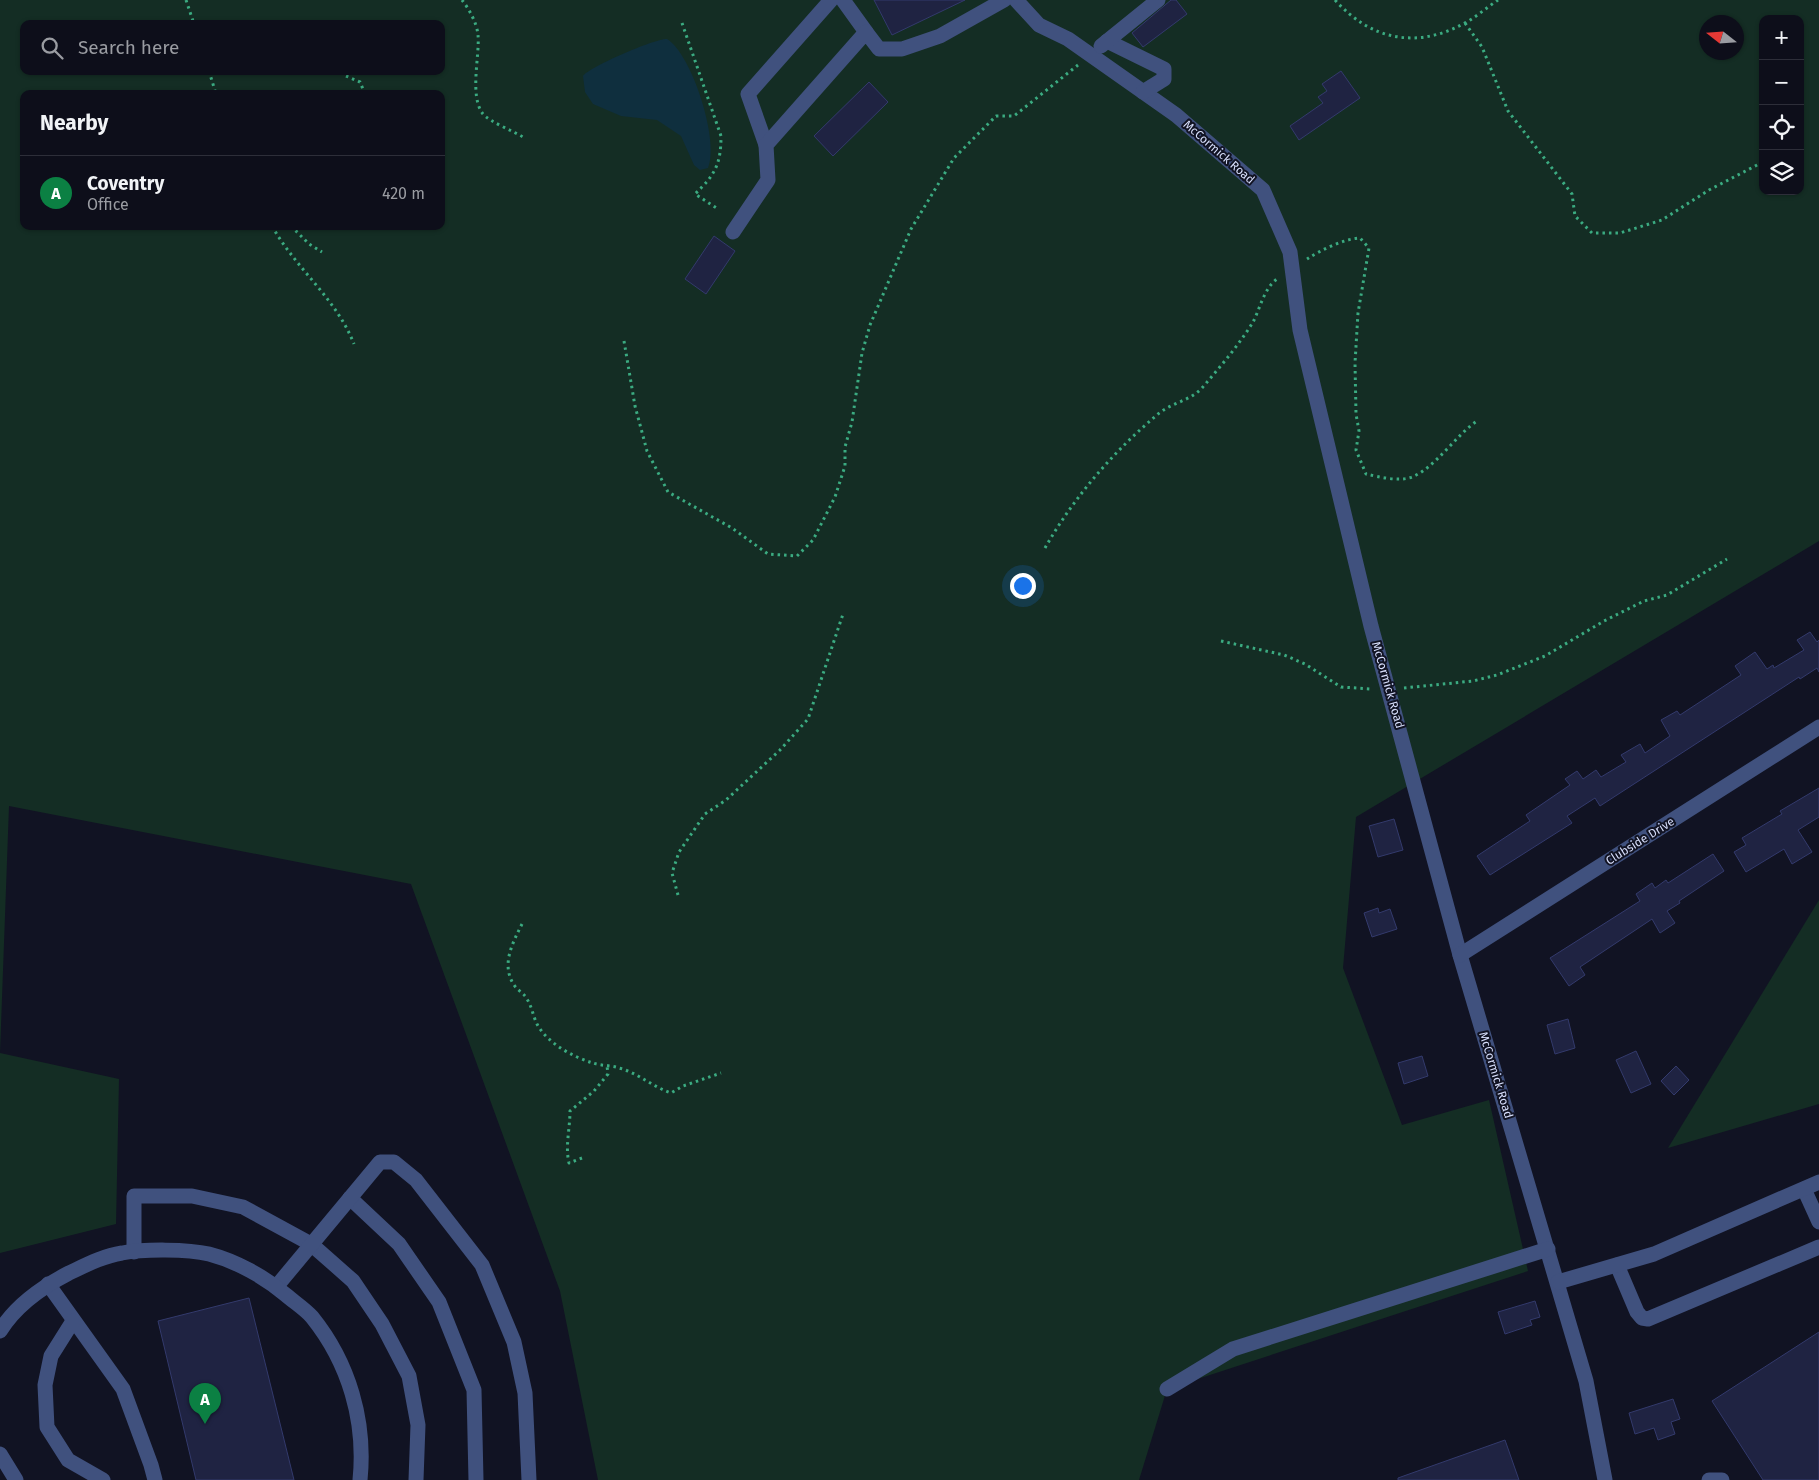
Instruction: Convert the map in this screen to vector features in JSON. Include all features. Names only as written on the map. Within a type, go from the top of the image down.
[{"type":"street","points":[[733,232],[768,180],[766,145],[748,94],[831,0]]},
{"type":"street","points":[[843,0],[879,49],[902,49],[940,36],[1004,0]]},
{"type":"street","name":"McCormick Road","points":[[1016,0],[1039,25],[1068,39],[1176,115],[1263,190],[1290,252],[1300,330],[1371,626],[1460,955],[1586,1381],[1605,1480]]},
{"type":"street","points":[[1090,55],[1158,0]]},
{"type":"street","points":[[766,145],[866,32]]},
{"type":"street","points":[[1107,41],[1164,70],[1164,78],[1143,92]]},
{"type":"street","name":"Clubside Drive","points":[[1460,955],[1819,727]]},
{"type":"street","points":[[276,1287],[380,1162],[394,1162],[416,1180],[482,1265],[514,1342],[525,1393],[529,1480]]},
{"type":"street","points":[[1558,1282],[1654,1254],[1819,1182]]},
{"type":"street","points":[[1804,1189],[1819,1222]]},
{"type":"street","points":[[134,1252],[134,1196],[192,1196],[244,1208],[311,1244],[353,1281],[382,1324],[409,1376],[418,1425],[416,1480]]},
{"type":"street","points":[[350,1198],[399,1244],[439,1302],[474,1390],[476,1480]]},
{"type":"street","points":[[1617,1265],[1637,1312],[1642,1318],[1648,1319],[1819,1247]]},
{"type":"street","points":[[1167,1389],[1233,1349],[1548,1249]]},
{"type":"street","points":[[0,1331],[6,1321],[41,1288],[92,1262],[121,1253],[162,1250],[208,1254],[248,1270],[276,1287],[311,1316],[337,1353],[358,1408],[363,1453],[360,1480]]},
{"type":"street","points":[[48,1284],[123,1389],[151,1465],[154,1480]]},
{"type":"street","points":[[73,1321],[51,1356],[45,1385],[47,1427],[68,1460],[103,1480]]},
{"type":"street","points":[[0,1454],[16,1480]]},
{"type":"street","points":[[1709,1480],[1722,1480]]},
{"type":"path","points":[[186,0],[193,20]]},
{"type":"path","points":[[462,0],[478,32],[475,71],[483,114],[523,137]]},
{"type":"path","points":[[1335,0],[1365,26],[1403,39],[1420,39],[1465,23],[1498,0]]},
{"type":"path","points":[[682,23],[720,136],[721,156],[716,168],[695,194],[718,209]]},
{"type":"path","points":[[1465,23],[1482,47],[1508,110],[1572,194],[1575,216],[1592,233],[1620,233],[1662,220],[1709,190],[1759,164]]},
{"type":"path","points":[[624,340],[636,406],[647,451],[668,492],[732,528],[768,554],[797,556],[812,540],[835,497],[845,466],[845,446],[852,422],[862,353],[870,325],[920,210],[954,158],[988,122],[996,116],[1014,116],[1042,96],[1090,55]]},
{"type":"path","points":[[210,75],[215,90]]},
{"type":"path","points":[[346,76],[360,82],[363,90]]},
{"type":"path","points":[[275,230],[291,256],[310,275],[341,315],[354,344]]},
{"type":"path","points":[[295,230],[309,244],[322,252]]},
{"type":"path","points":[[1046,548],[1060,521],[1097,474],[1133,434],[1159,412],[1188,399],[1200,390],[1247,331],[1274,281],[1322,249],[1334,247],[1348,239],[1360,238],[1369,248],[1358,313],[1355,363],[1356,414],[1359,431],[1356,450],[1366,474],[1404,479],[1413,477],[1447,449],[1462,431],[1477,421]]},
{"type":"path","points":[[1221,641],[1284,655],[1305,664],[1341,686],[1389,689],[1473,681],[1505,672],[1545,656],[1604,621],[1644,601],[1667,595],[1727,559]]},
{"type":"path","points":[[678,894],[672,873],[679,852],[705,814],[726,800],[787,743],[808,719],[843,614]]},
{"type":"path","points":[[522,924],[511,945],[507,966],[512,981],[526,996],[537,1023],[543,1032],[575,1057],[632,1072],[657,1088],[671,1093],[683,1086],[721,1073]]},
{"type":"path","points":[[582,1158],[569,1162],[566,1150],[570,1132],[570,1112],[594,1091],[608,1074],[607,1066]]},
{"type":"green space","points":[[0,0],[1819,0],[1819,541],[1356,817],[1343,968],[1402,1125],[1489,1100],[1528,1271],[1167,1389],[1139,1480],[598,1480],[560,1291],[411,884],[9,806],[0,1053]]},
{"type":"green space","points":[[1819,900],[1819,1104],[1668,1148]]},
{"type":"green space","points":[[0,1053],[119,1079],[116,1224],[0,1253]]},
{"type":"water","points":[[667,39],[686,62],[701,99],[710,139],[711,156],[708,168],[700,170],[694,165],[681,136],[657,120],[621,116],[593,104],[585,92],[583,76],[597,66],[637,48]]},
{"type":"building","points":[[874,0],[965,0],[892,35]]},
{"type":"building","points":[[1171,0],[1176,0],[1187,14],[1143,47],[1132,33]]},
{"type":"building","points":[[1341,71],[1360,98],[1299,140],[1290,126],[1323,103],[1318,97],[1327,91],[1322,84]]},
{"type":"building","points":[[869,82],[888,102],[833,156],[814,136]]},
{"type":"building","points":[[714,236],[735,251],[706,294],[685,279]]},
{"type":"building","points":[[1810,632],[1817,642],[1819,640],[1819,672],[1817,668],[1800,679],[1799,677],[1600,806],[1595,798],[1567,816],[1572,823],[1490,875],[1477,856],[1530,821],[1526,815],[1570,785],[1565,779],[1577,771],[1583,779],[1596,770],[1601,777],[1626,762],[1621,755],[1640,744],[1645,753],[1670,736],[1661,720],[1677,711],[1680,715],[1741,675],[1735,666],[1755,652],[1767,669],[1773,665],[1774,668],[1804,650],[1797,640]]},
{"type":"building","points":[[1819,788],[1819,817],[1798,830],[1812,852],[1792,864],[1784,849],[1746,872],[1734,852],[1746,845],[1742,838],[1782,814],[1780,811]]},
{"type":"building","points":[[1394,819],[1403,850],[1378,857],[1369,826]]},
{"type":"building","points":[[1713,854],[1724,871],[1667,911],[1675,923],[1660,933],[1652,919],[1580,967],[1585,975],[1569,986],[1550,958],[1640,901],[1636,894],[1652,883],[1655,888],[1666,880],[1668,883]]},
{"type":"building","points":[[1378,908],[1379,913],[1390,909],[1397,929],[1372,937],[1364,913]]},
{"type":"building","points":[[1568,1019],[1575,1048],[1555,1054],[1547,1025]]},
{"type":"building","points":[[1636,1051],[1651,1084],[1631,1093],[1616,1060]]},
{"type":"building","points":[[1422,1056],[1428,1076],[1404,1084],[1398,1063]]},
{"type":"building","points":[[1676,1066],[1689,1080],[1674,1095],[1661,1081]]},
{"type":"building","points":[[249,1298],[294,1480],[196,1480],[158,1321]]},
{"type":"building","points":[[1535,1301],[1540,1317],[1530,1320],[1532,1325],[1505,1334],[1498,1312]]},
{"type":"building","points":[[1819,1332],[1819,1480],[1763,1480],[1712,1401]]},
{"type":"building","points":[[1673,1399],[1680,1419],[1671,1422],[1675,1434],[1658,1440],[1654,1428],[1635,1434],[1629,1413]]},
{"type":"building","points":[[1505,1440],[1519,1480],[1398,1480],[1398,1478]]},
{"type":"place","name":"Coventry","points":[[205,1424]]}]
